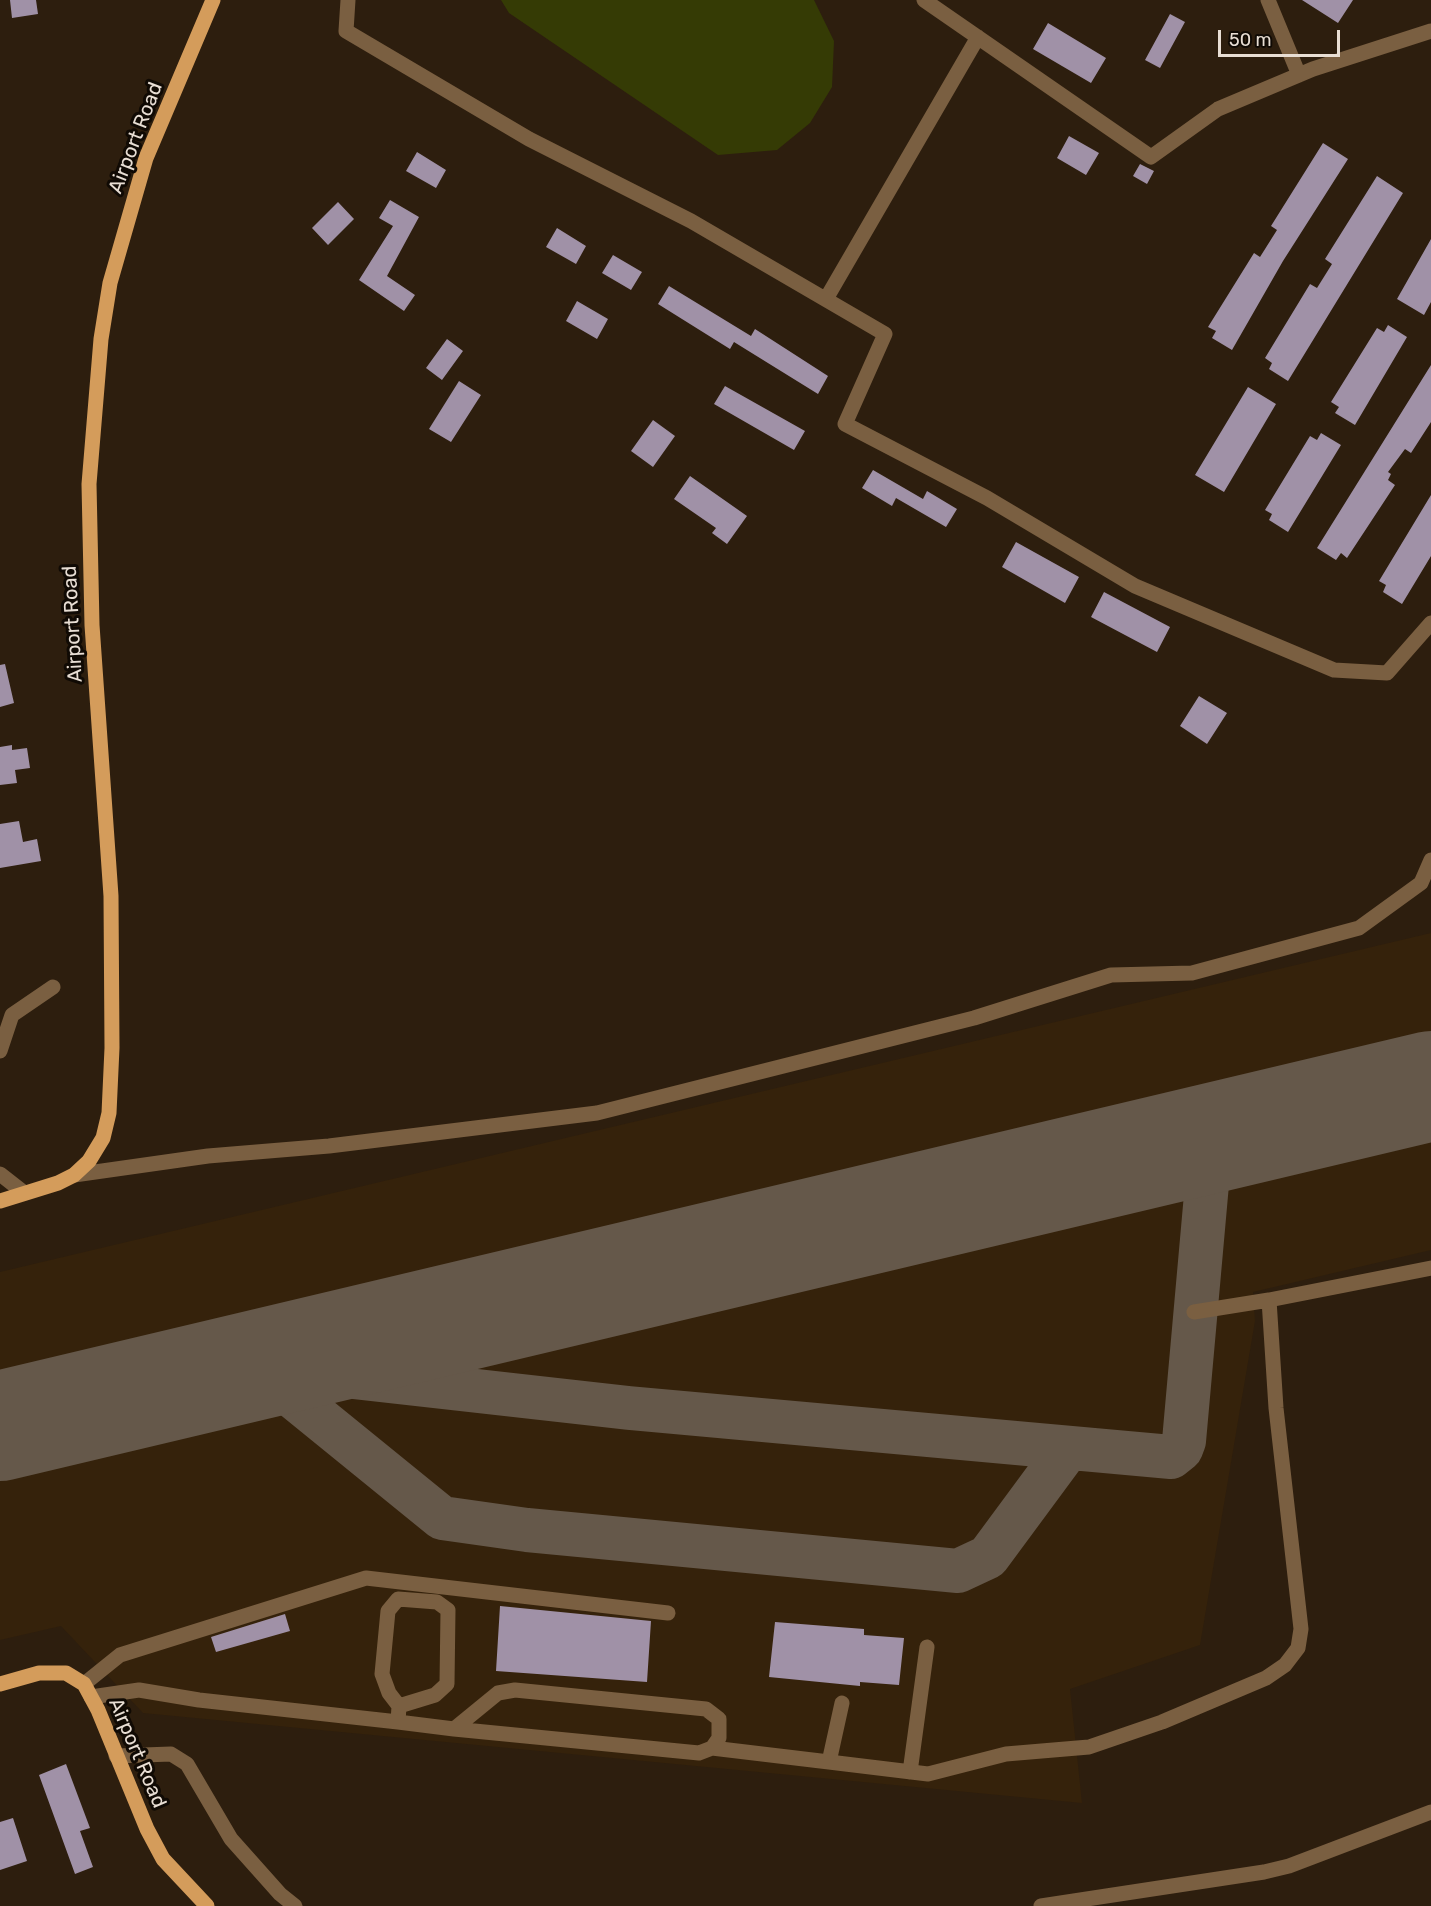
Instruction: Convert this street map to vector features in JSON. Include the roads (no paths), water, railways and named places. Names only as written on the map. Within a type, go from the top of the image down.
[{"type":"main road","name":"Airport Road","points":[[0,1201],[22,1192],[58,1183],[74,1175],[89,1161],[103,1138],[109,1113],[112,1048],[111,896],[92,625],[89,496],[101,339],[110,283],[146,158],[213,0]]},
{"type":"main road","name":"Airport Road","points":[[0,1684],[39,1673],[66,1673],[87,1691],[147,1829],[163,1859],[207,1906]]},
{"type":"street","points":[[348,0],[346,31],[529,139],[691,221],[885,334],[845,424],[987,498],[1135,586],[1334,670],[1386,673],[1431,623]]},
{"type":"street","points":[[924,0],[1151,157],[1218,109],[1299,75],[1431,31]]},
{"type":"street","points":[[1268,0],[1299,75]]},
{"type":"street","points":[[826,299],[978,37]]},
{"type":"street","points":[[74,1175],[208,1156],[329,1146],[597,1113],[974,1018],[1111,975],[1192,973],[1359,928],[1421,883],[1431,860]]},
{"type":"street","points":[[0,1051],[12,1015],[53,987]]},
{"type":"street","points":[[0,1174],[22,1192]]},
{"type":"street","points":[[1194,1312],[1269,1300],[1431,1268]]},
{"type":"street","points":[[87,1691],[139,1690],[199,1700],[454,1729],[699,1753],[712,1748],[928,1774],[1006,1754],[1089,1747],[1162,1722],[1266,1678],[1285,1665],[1298,1648],[1301,1629],[1276,1408],[1269,1300]]},
{"type":"street","points":[[87,1691],[120,1655],[366,1578],[668,1613]]},
{"type":"street","points":[[399,1706],[435,1695],[447,1684],[448,1610],[437,1602],[398,1599],[388,1611],[382,1674],[389,1694],[399,1706],[399,1722]]},
{"type":"street","points":[[910,1772],[927,1647]]},
{"type":"street","points":[[454,1729],[498,1693],[515,1690],[706,1709],[719,1719],[718,1738],[712,1748]]},
{"type":"street","points":[[829,1762],[842,1703]]},
{"type":"street","points":[[116,1755],[171,1754],[187,1764],[231,1839],[280,1894],[295,1906]]},
{"type":"street","points":[[1041,1906],[1223,1880],[1272,1870],[1431,1812]]}]
